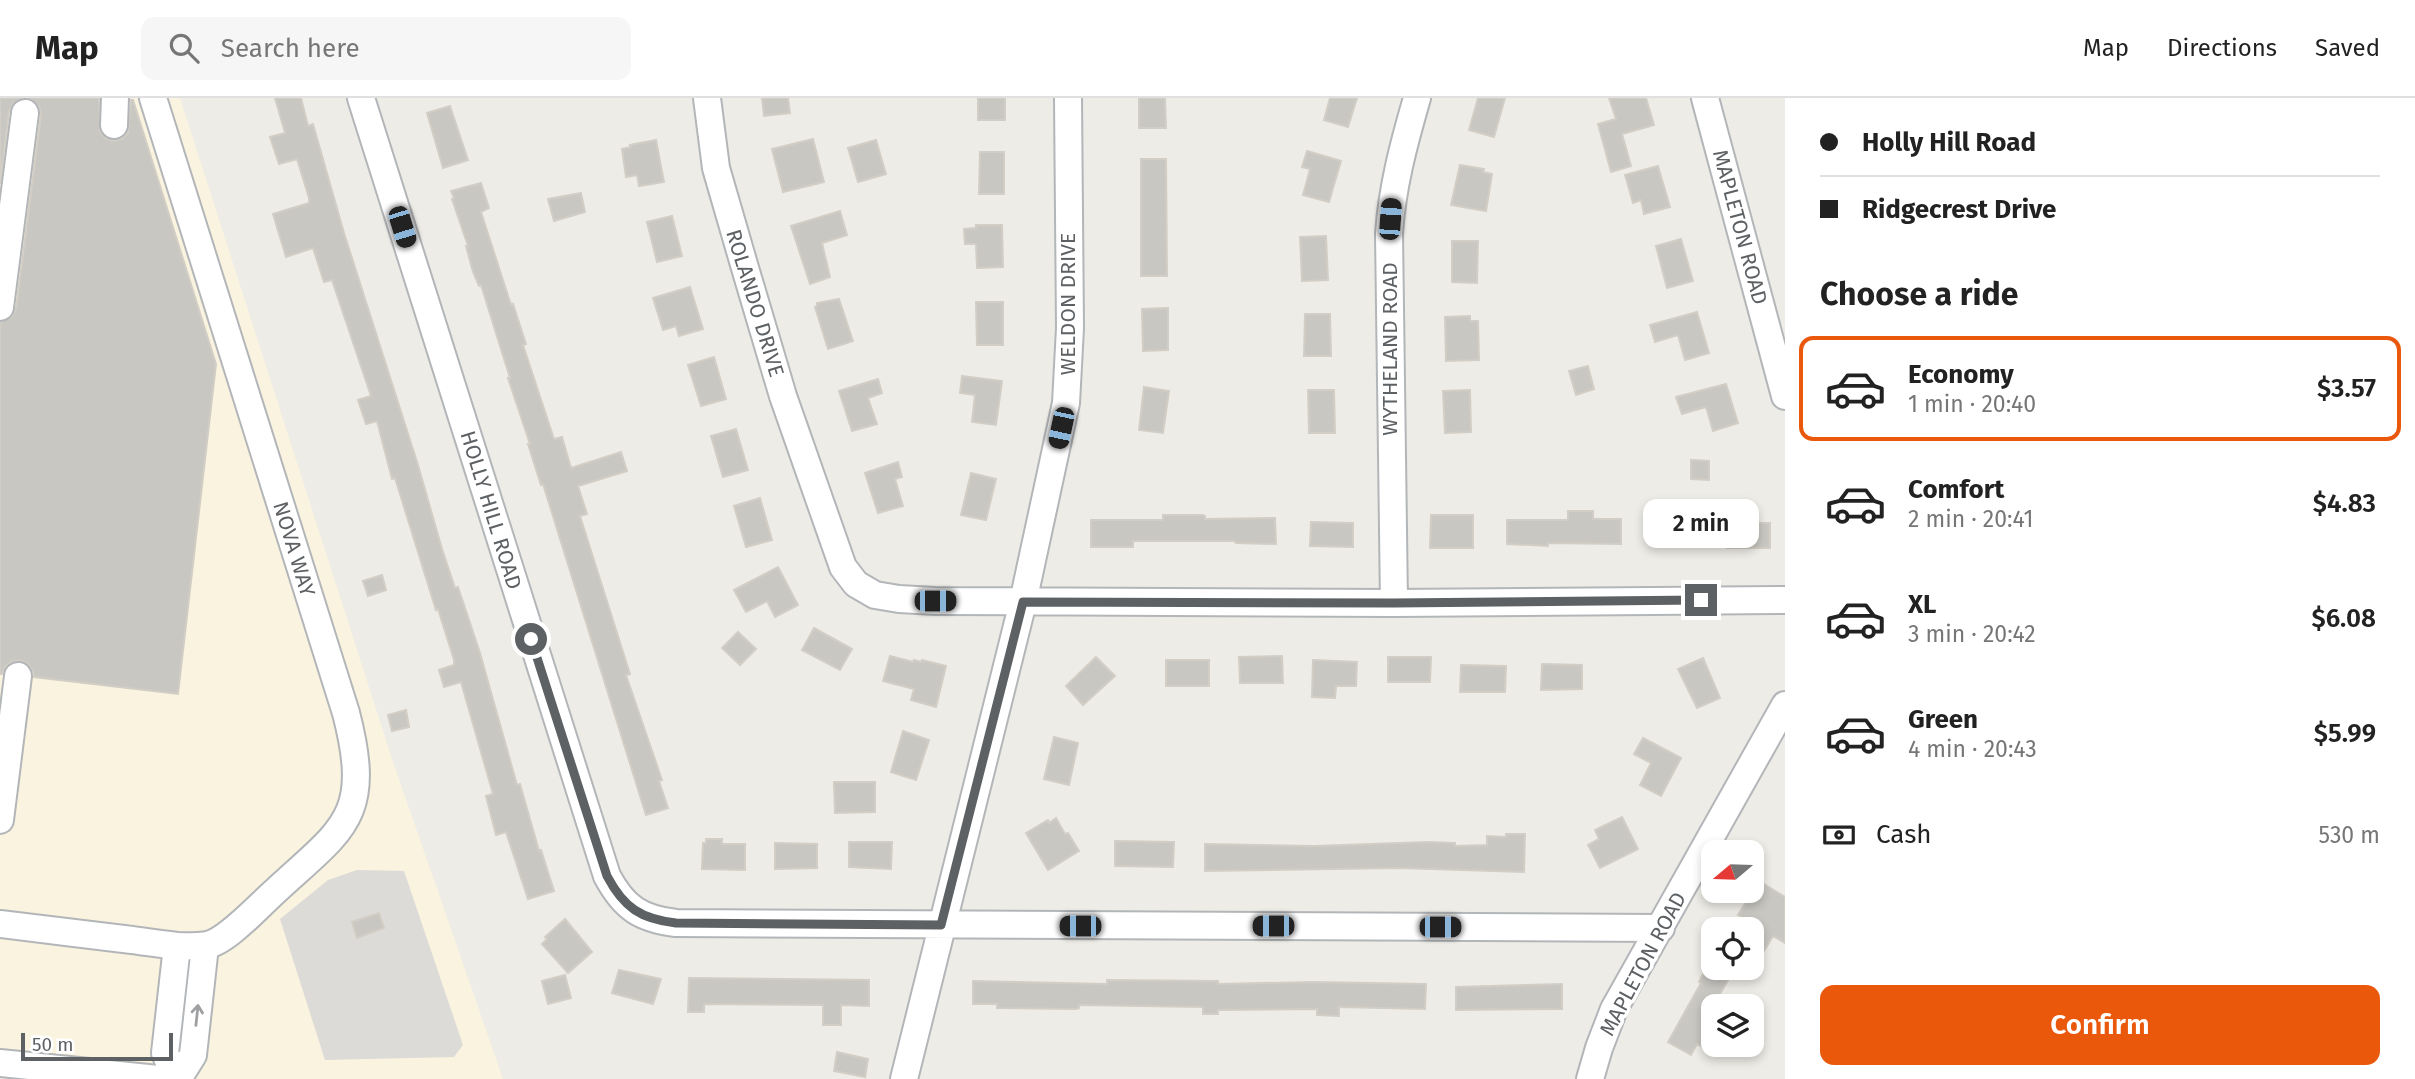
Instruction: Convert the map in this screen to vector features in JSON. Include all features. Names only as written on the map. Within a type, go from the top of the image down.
[{"type":"street","points":[[114,125],[115,98]]},
{"type":"street","name":"NOVA WAY","points":[[153,98],[346,713],[356,766],[352,804],[334,837],[230,931],[205,946]]},
{"type":"street","name":"HOLLY HILL ROAD","points":[[361,98],[603,865],[617,894],[636,912],[657,921],[676,923],[941,925]]},
{"type":"street","name":"ROLANDO DRIVE","points":[[706,98],[719,181],[783,396],[843,567],[863,589],[875,595],[899,599],[1023,602],[1785,600]]},
{"type":"street","name":"WELDON DRIVE","points":[[904,1079],[1023,602],[1066,403],[1070,328],[1068,98]]},
{"type":"street","name":"WYTHELAND ROAD","points":[[1394,603],[1389,234],[1396,180],[1416,98]]},
{"type":"street","name":"MAPLETON ROAD","points":[[1705,98],[1785,396]]},
{"type":"street","points":[[0,307],[25,113]]},
{"type":"street","points":[[0,820],[18,676]]},
{"type":"street","name":"MAPLETON ROAD","points":[[1590,1079],[1615,1009],[1785,705]]},
{"type":"street","points":[[0,924],[177,946],[205,946],[193,1055],[177,1079]]},
{"type":"street","points":[[941,925],[1661,928]]},
{"type":"street","points":[[177,946],[165,1053],[177,1079]]},
{"type":"street","points":[[0,1063],[158,1079]]},
{"type":"shaded area","points":[[0,98],[180,98],[392,759],[503,1079],[157,1079],[0,1064]]},
{"type":"shaded area","points":[[357,870],[404,871],[463,1045],[454,1057],[325,1060],[280,919],[328,880]]},
{"type":"building","points":[[0,98],[22,98],[13,103],[9,111],[0,184]]},
{"type":"building","points":[[29,98],[99,98],[100,132],[106,139],[114,141],[122,139],[128,133],[133,100],[216,364],[178,694],[34,677],[28,664],[19,660],[11,662],[0,674],[0,322],[12,317],[16,309],[41,115],[39,106]]},
{"type":"building","points":[[275,98],[301,98],[308,126],[313,124],[442,549],[480,653],[517,785],[520,784],[539,851],[541,850],[554,891],[528,899],[506,832],[496,835],[486,796],[493,794],[461,682],[444,687],[439,670],[454,665],[454,660],[395,478],[392,479],[377,421],[366,424],[358,400],[371,396],[332,280],[324,282],[313,248],[286,257],[273,214],[309,203],[309,198],[297,159],[279,164],[270,137],[285,133]]},
{"type":"building","points":[[762,98],[788,98],[790,113],[764,116]]},
{"type":"building","points":[[978,98],[1005,98],[1005,120],[978,120]]},
{"type":"building","points":[[1139,98],[1165,98],[1166,128],[1139,128]]},
{"type":"building","points":[[1330,98],[1357,98],[1348,127],[1324,120]]},
{"type":"building","points":[[1478,98],[1505,98],[1494,137],[1469,130]]},
{"type":"building","points":[[1609,98],[1646,98],[1654,125],[1622,134],[1631,166],[1611,172],[1598,124],[1616,119]]},
{"type":"building","points":[[450,106],[468,160],[443,168],[427,113]]},
{"type":"building","points":[[813,139],[824,182],[783,192],[772,149]]},
{"type":"building","points":[[656,140],[664,182],[639,186],[637,175],[626,177],[622,149]]},
{"type":"building","points":[[876,140],[886,174],[858,182],[848,148]]},
{"type":"building","points":[[1307,151],[1341,161],[1329,202],[1303,195],[1310,169],[1302,167]]},
{"type":"building","points":[[980,152],[1004,152],[1004,194],[979,194]]},
{"type":"building","points":[[1141,159],[1166,159],[1167,276],[1141,276]]},
{"type":"building","points":[[1460,165],[1484,169],[1483,172],[1492,174],[1486,211],[1451,205]]},
{"type":"building","points":[[1658,166],[1670,207],[1644,214],[1641,200],[1633,203],[1625,175]]},
{"type":"building","points":[[481,183],[489,208],[481,212],[526,344],[523,345],[554,439],[562,437],[571,468],[621,452],[627,471],[578,486],[587,514],[580,516],[630,674],[626,675],[662,780],[659,781],[668,808],[646,815],[452,199],[454,198],[451,191]]},
{"type":"building","points":[[581,193],[585,212],[554,221],[548,199]]},
{"type":"building","points":[[840,211],[847,235],[822,243],[830,277],[810,284],[791,226]]},
{"type":"building","points":[[672,216],[682,256],[657,262],[647,222]]},
{"type":"building","points":[[976,225],[1002,225],[1003,267],[977,268],[976,244],[965,244],[964,229],[976,228]]},
{"type":"building","points":[[1326,236],[1328,280],[1302,281],[1300,237]]},
{"type":"building","points":[[1681,239],[1693,281],[1667,288],[1656,246]]},
{"type":"building","points":[[1452,241],[1478,241],[1477,283],[1452,282]]},
{"type":"building","points":[[690,287],[703,329],[679,336],[676,326],[663,330],[653,298]]},
{"type":"building","points":[[839,299],[853,341],[828,349],[815,307],[817,303]]},
{"type":"building","points":[[976,302],[1003,302],[1003,345],[977,345]]},
{"type":"building","points":[[1168,308],[1168,350],[1143,351],[1142,309]]},
{"type":"building","points":[[1697,312],[1709,353],[1685,360],[1678,335],[1655,342],[1650,325]]},
{"type":"building","points":[[1305,314],[1330,314],[1331,356],[1304,356]]},
{"type":"building","points":[[1470,316],[1470,321],[1478,321],[1479,360],[1446,361],[1445,317]]},
{"type":"building","points":[[714,357],[726,399],[701,406],[688,365]]},
{"type":"building","points":[[1588,366],[1594,389],[1576,395],[1569,371]]},
{"type":"building","points":[[962,376],[1002,381],[996,425],[972,422],[975,395],[960,393]]},
{"type":"building","points":[[878,379],[882,393],[868,398],[877,424],[852,431],[839,391]]},
{"type":"building","points":[[1726,384],[1738,423],[1713,431],[1706,407],[1682,414],[1676,397]]},
{"type":"building","points":[[1144,387],[1169,391],[1163,433],[1139,430]]},
{"type":"building","points":[[1308,390],[1334,390],[1335,433],[1309,433]]},
{"type":"building","points":[[1470,390],[1471,432],[1445,433],[1443,391]]},
{"type":"building","points":[[736,429],[748,470],[723,477],[711,436]]},
{"type":"building","points":[[1691,460],[1709,461],[1709,480],[1691,479]]},
{"type":"building","points":[[898,462],[902,477],[895,479],[903,506],[878,513],[865,473]]},
{"type":"building","points":[[971,473],[996,479],[986,520],[961,515]]},
{"type":"building","points":[[760,498],[772,540],[746,547],[734,506]]},
{"type":"building","points":[[1568,511],[1593,511],[1593,519],[1621,519],[1621,544],[1507,544],[1507,520],[1568,520]]},
{"type":"building","points":[[1163,515],[1202,515],[1205,519],[1275,518],[1276,544],[1234,541],[1133,541],[1133,547],[1091,547],[1091,520],[1163,520]]},
{"type":"building","points":[[1431,515],[1473,515],[1473,548],[1430,548]]},
{"type":"building","points":[[1653,515],[1695,517],[1695,543],[1652,542]]},
{"type":"building","points":[[1311,522],[1353,523],[1353,547],[1310,546]]},
{"type":"building","points":[[1727,523],[1770,523],[1770,548],[1727,548]]},
{"type":"building","points":[[778,567],[798,605],[775,617],[767,601],[746,612],[734,590]]},
{"type":"building","points":[[382,575],[386,590],[368,596],[363,581]]},
{"type":"building","points":[[814,628],[852,649],[840,670],[802,650]]},
{"type":"building","points":[[738,632],[756,649],[740,665],[722,648]]},
{"type":"building","points":[[890,656],[946,666],[936,707],[911,700],[914,689],[883,681]]},
{"type":"building","points":[[1282,656],[1283,683],[1240,683],[1239,657]]},
{"type":"building","points":[[1096,657],[1115,676],[1083,705],[1066,686]]},
{"type":"building","points":[[1388,657],[1431,657],[1430,682],[1388,682]]},
{"type":"building","points":[[1703,658],[1720,698],[1697,708],[1678,669]]},
{"type":"building","points":[[1166,660],[1209,660],[1209,686],[1166,686]]},
{"type":"building","points":[[1313,660],[1357,662],[1356,686],[1336,686],[1335,698],[1312,697]]},
{"type":"building","points":[[1542,664],[1582,665],[1582,689],[1541,690]]},
{"type":"building","points":[[1461,665],[1506,666],[1505,692],[1460,692]]},
{"type":"building","points":[[406,710],[409,727],[392,731],[388,715]]},
{"type":"building","points":[[903,731],[929,740],[916,780],[891,772]]},
{"type":"building","points":[[1054,737],[1078,743],[1069,785],[1044,779]]},
{"type":"building","points":[[1643,738],[1681,758],[1661,796],[1640,785],[1651,763],[1634,754]]},
{"type":"building","points":[[834,782],[875,782],[875,812],[835,813]]},
{"type":"building","points":[[1622,817],[1638,849],[1600,868],[1588,845],[1599,839],[1595,830]]},
{"type":"building","points":[[1056,818],[1079,851],[1048,870],[1026,833]]},
{"type":"building","points":[[1506,834],[1525,834],[1524,872],[1398,868],[1205,871],[1205,844],[1314,846],[1427,842],[1455,843],[1455,846],[1487,845],[1487,836],[1506,837]]},
{"type":"building","points":[[706,839],[722,839],[722,844],[745,844],[745,870],[702,869],[703,843],[706,843]]},
{"type":"building","points":[[1115,841],[1174,842],[1173,867],[1115,866]]},
{"type":"building","points":[[849,842],[892,842],[891,869],[849,867]]},
{"type":"building","points":[[775,843],[817,844],[817,868],[775,869]]},
{"type":"building","points":[[1764,884],[1785,897],[1785,943],[1773,936],[1764,951],[1764,917],[1738,915],[1745,903],[1764,903]]},
{"type":"building","points":[[379,913],[384,928],[357,938],[352,922]]},
{"type":"building","points":[[565,919],[592,952],[568,973],[542,944],[547,939],[545,937]]},
{"type":"building","points":[[619,970],[661,979],[653,1004],[612,993]]},
{"type":"building","points":[[565,975],[571,998],[548,1004],[542,981]]},
{"type":"building","points":[[689,978],[869,980],[869,1006],[841,1005],[841,1025],[823,1025],[823,1005],[704,1004],[704,1012],[688,1012]]},
{"type":"building","points":[[1701,978],[1728,980],[1720,994],[1701,994],[1701,1046],[1697,1044],[1691,1055],[1668,1042],[1701,983]]},
{"type":"building","points":[[1107,980],[1218,981],[1218,984],[1426,984],[1425,1009],[1339,1007],[1339,1016],[1317,1015],[1317,1009],[1218,1010],[1218,1014],[1203,1014],[1203,1007],[1079,1005],[1076,1009],[997,1008],[997,1004],[973,1004],[973,981],[1107,984]]},
{"type":"building","points":[[1562,984],[1562,1009],[1456,1010],[1456,987]]},
{"type":"building","points":[[837,1052],[868,1059],[865,1077],[834,1071]]},
{"type":"route","points":[[531,639],[607,876],[617,894],[636,912],[657,921],[676,923],[941,925],[1023,602],[1701,600]]}]
